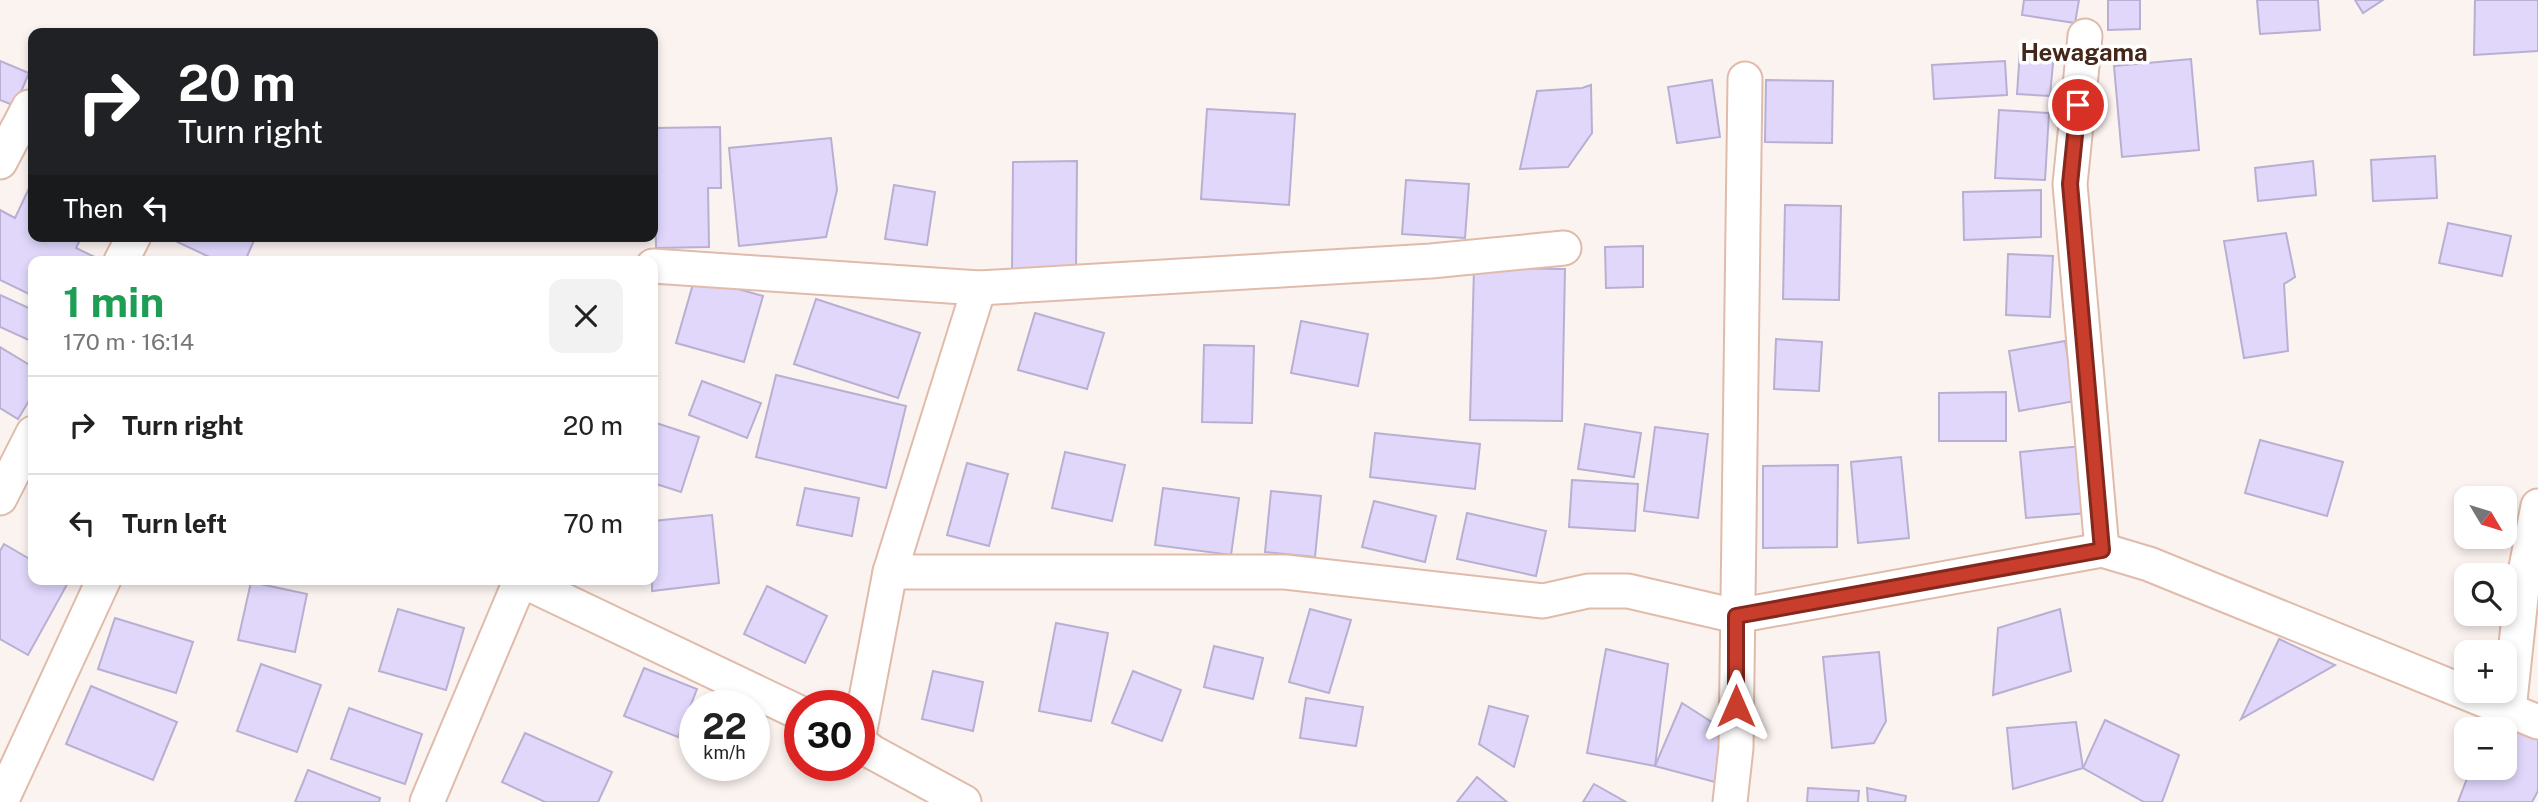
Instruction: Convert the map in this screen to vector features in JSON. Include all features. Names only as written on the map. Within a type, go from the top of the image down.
[{"type":"street","points":[[2085,36],[2070,184],[2102,550]]},
{"type":"street","points":[[1730,802],[1736,748],[1745,79]]},
{"type":"street","points":[[0,162],[28,109]]},
{"type":"street","points":[[658,266],[979,288],[1431,261],[1564,248]]},
{"type":"street","points":[[867,690],[890,572],[979,288]]},
{"type":"street","points":[[0,498],[28,443]]},
{"type":"street","points":[[890,572],[1285,572],[1543,601],[1588,591],[1628,591],[1736,616],[2102,550],[2149,564],[2524,716],[2522,588],[2538,506]]},
{"type":"street","points":[[1,802],[101,585]]},
{"type":"street","points":[[427,802],[518,585]]},
{"type":"street","points":[[533,585],[784,705]]},
{"type":"street","points":[[875,754],[964,802]]},
{"type":"building","points":[[2024,0],[2079,0],[2075,23],[2022,15]]},
{"type":"building","points":[[2108,0],[2140,0],[2140,29],[2108,30]]},
{"type":"building","points":[[2257,0],[2318,0],[2320,30],[2260,34]]},
{"type":"building","points":[[2355,0],[2383,0],[2363,13]]},
{"type":"building","points":[[2475,0],[2538,0],[2538,51],[2474,55]]},
{"type":"building","points":[[2020,50],[2054,52],[2050,96],[2017,94]]},
{"type":"building","points":[[2191,59],[2199,150],[2122,157],[2114,66]]},
{"type":"building","points":[[0,61],[28,73],[15,106],[0,100]]},
{"type":"building","points":[[2005,61],[2007,95],[1934,99],[1932,65]]},
{"type":"building","points":[[1712,80],[1720,137],[1677,143],[1668,87]]},
{"type":"building","points":[[1766,80],[1833,81],[1832,143],[1765,142]]},
{"type":"building","points":[[1591,85],[1592,133],[1568,167],[1520,169],[1537,91]]},
{"type":"building","points":[[1207,109],[1295,114],[1289,205],[1201,199]]},
{"type":"building","points":[[1999,110],[2049,113],[2045,180],[1995,178]]},
{"type":"building","points":[[720,127],[721,188],[708,188],[709,247],[656,248],[658,128]]},
{"type":"building","points":[[831,138],[837,190],[826,237],[739,246],[729,148]]},
{"type":"building","points":[[2435,156],[2437,198],[2373,201],[2371,160]]},
{"type":"building","points":[[1077,161],[1076,269],[1012,270],[1013,162]]},
{"type":"building","points":[[2313,161],[2316,195],[2258,201],[2255,168]]},
{"type":"building","points":[[1406,180],[1469,184],[1465,238],[1402,234]]},
{"type":"building","points":[[894,185],[935,192],[927,245],[885,239]]},
{"type":"building","points":[[28,190],[28,242],[79,242],[76,248],[93,256],[28,256],[28,294],[0,280],[0,210],[15,218]]},
{"type":"building","points":[[2041,190],[2041,237],[1964,240],[1963,192]]},
{"type":"building","points":[[1785,205],[1841,206],[1839,300],[1783,299]]},
{"type":"building","points":[[2448,223],[2511,236],[2502,276],[2439,263]]},
{"type":"building","points":[[2286,233],[2295,277],[2284,284],[2288,351],[2244,358],[2224,241]]},
{"type":"building","points":[[178,242],[253,242],[247,256],[207,256]]},
{"type":"building","points":[[1643,246],[1643,287],[1606,288],[1605,247]]},
{"type":"building","points":[[2008,254],[2053,256],[2050,317],[2006,315]]},
{"type":"building","points":[[1474,268],[1565,269],[1562,421],[1470,420]]},
{"type":"building","points":[[695,277],[763,296],[744,362],[676,343]]},
{"type":"building","points":[[0,295],[28,308],[28,340],[0,327]]},
{"type":"building","points":[[816,299],[920,333],[898,398],[794,364]]},
{"type":"building","points":[[1035,313],[1104,333],[1087,389],[1018,370]]},
{"type":"building","points":[[1301,321],[1368,334],[1358,386],[1291,373]]},
{"type":"building","points":[[1776,339],[1822,342],[1819,391],[1774,389]]},
{"type":"building","points":[[2065,341],[2075,401],[2019,411],[2009,351]]},
{"type":"building","points":[[1204,345],[1254,346],[1252,423],[1202,422]]},
{"type":"building","points":[[0,347],[28,364],[28,402],[18,419],[0,408]]},
{"type":"building","points":[[776,375],[906,406],[886,488],[756,457]]},
{"type":"building","points":[[702,381],[761,403],[747,438],[689,415]]},
{"type":"building","points":[[2006,392],[2006,441],[1939,441],[1939,393]]},
{"type":"building","points":[[658,424],[699,437],[681,492],[658,485]]},
{"type":"building","points":[[1585,424],[1641,433],[1634,477],[1578,469]]},
{"type":"building","points":[[1655,427],[1708,434],[1698,518],[1644,511]]},
{"type":"building","points":[[1375,433],[1480,444],[1475,489],[1370,477]]},
{"type":"building","points":[[2260,440],[2343,462],[2327,516],[2245,493]]},
{"type":"building","points":[[2082,446],[2088,513],[2026,518],[2020,452]]},
{"type":"building","points":[[1065,452],[1125,465],[1112,521],[1052,508]]},
{"type":"building","points":[[1901,457],[1909,538],[1858,543],[1851,462]]},
{"type":"building","points":[[967,463],[1008,474],[989,546],[947,535]]},
{"type":"building","points":[[1838,465],[1837,547],[1763,548],[1763,466]]},
{"type":"building","points":[[1572,480],[1638,484],[1635,531],[1569,527]]},
{"type":"building","points":[[805,488],[859,498],[852,536],[797,525]]},
{"type":"building","points":[[1163,488],[1239,498],[1231,555],[1155,545]]},
{"type":"building","points":[[1271,491],[1321,496],[1315,557],[1265,552]]},
{"type":"building","points":[[1374,501],[1436,516],[1425,562],[1362,547]]},
{"type":"building","points":[[1467,513],[1546,531],[1536,576],[1457,559]]},
{"type":"building","points":[[712,515],[719,583],[652,591],[652,585],[658,585],[658,520]]},
{"type":"building","points":[[4,544],[28,558],[28,585],[67,585],[28,655],[0,639],[0,551]]},
{"type":"building","points":[[250,585],[265,585],[307,594],[295,652],[238,640]]},
{"type":"building","points":[[767,586],[827,616],[805,663],[744,634]]},
{"type":"building","points":[[398,609],[464,628],[446,690],[379,671]]},
{"type":"building","points":[[1310,609],[1351,620],[1329,693],[1289,682]]},
{"type":"building","points":[[2060,609],[2071,671],[1993,695],[1998,628]]},
{"type":"building","points":[[115,618],[193,642],[176,693],[98,669]]},
{"type":"building","points":[[1056,623],[1108,633],[1091,721],[1039,711]]},
{"type":"building","points":[[2279,639],[2335,665],[2241,719]]},
{"type":"building","points":[[1214,646],[1263,658],[1253,699],[1204,687]]},
{"type":"building","points":[[1606,649],[1668,664],[1655,766],[1587,753]]},
{"type":"building","points":[[1879,652],[1886,721],[1874,743],[1832,748],[1823,657]]},
{"type":"building","points":[[261,664],[321,685],[297,752],[237,731]]},
{"type":"building","points":[[644,668],[697,689],[679,690],[678,737],[624,716]]},
{"type":"building","points":[[933,671],[983,682],[973,731],[922,719]]},
{"type":"building","points":[[1133,671],[1181,690],[1162,741],[1112,723]]},
{"type":"building","points":[[91,686],[177,722],[153,780],[66,744]]},
{"type":"building","points":[[1306,698],[1363,707],[1356,746],[1300,738]]},
{"type":"building","points":[[1682,703],[1721,728],[1715,782],[1655,766]]},
{"type":"building","points":[[1489,706],[1528,716],[1514,767],[1479,744]]},
{"type":"building","points":[[349,708],[422,734],[405,784],[331,759]]},
{"type":"building","points":[[2105,720],[2179,755],[2162,802],[2144,802],[2083,768]]},
{"type":"building","points":[[2076,722],[2083,768],[2013,789],[2007,728]]},
{"type":"building","points":[[2517,728],[2538,735],[2538,791],[2532,802],[2458,802],[2466,780],[2517,780]]},
{"type":"building","points":[[525,733],[612,772],[598,802],[545,802],[502,782]]},
{"type":"building","points":[[308,770],[380,798],[379,802],[295,802]]},
{"type":"building","points":[[1477,777],[1507,802],[1457,802]]},
{"type":"building","points":[[1594,784],[1626,802],[1583,802]]},
{"type":"building","points":[[1808,788],[1859,791],[1858,802],[1807,802]]},
{"type":"building","points":[[1867,788],[1906,796],[1905,802],[1868,802]]},
{"type":"district","name":"Hewagama","points":[[2084,52]]},
{"type":"route","points":[[1736,706],[1736,616],[2102,550],[2070,184],[2078,105]]}]
